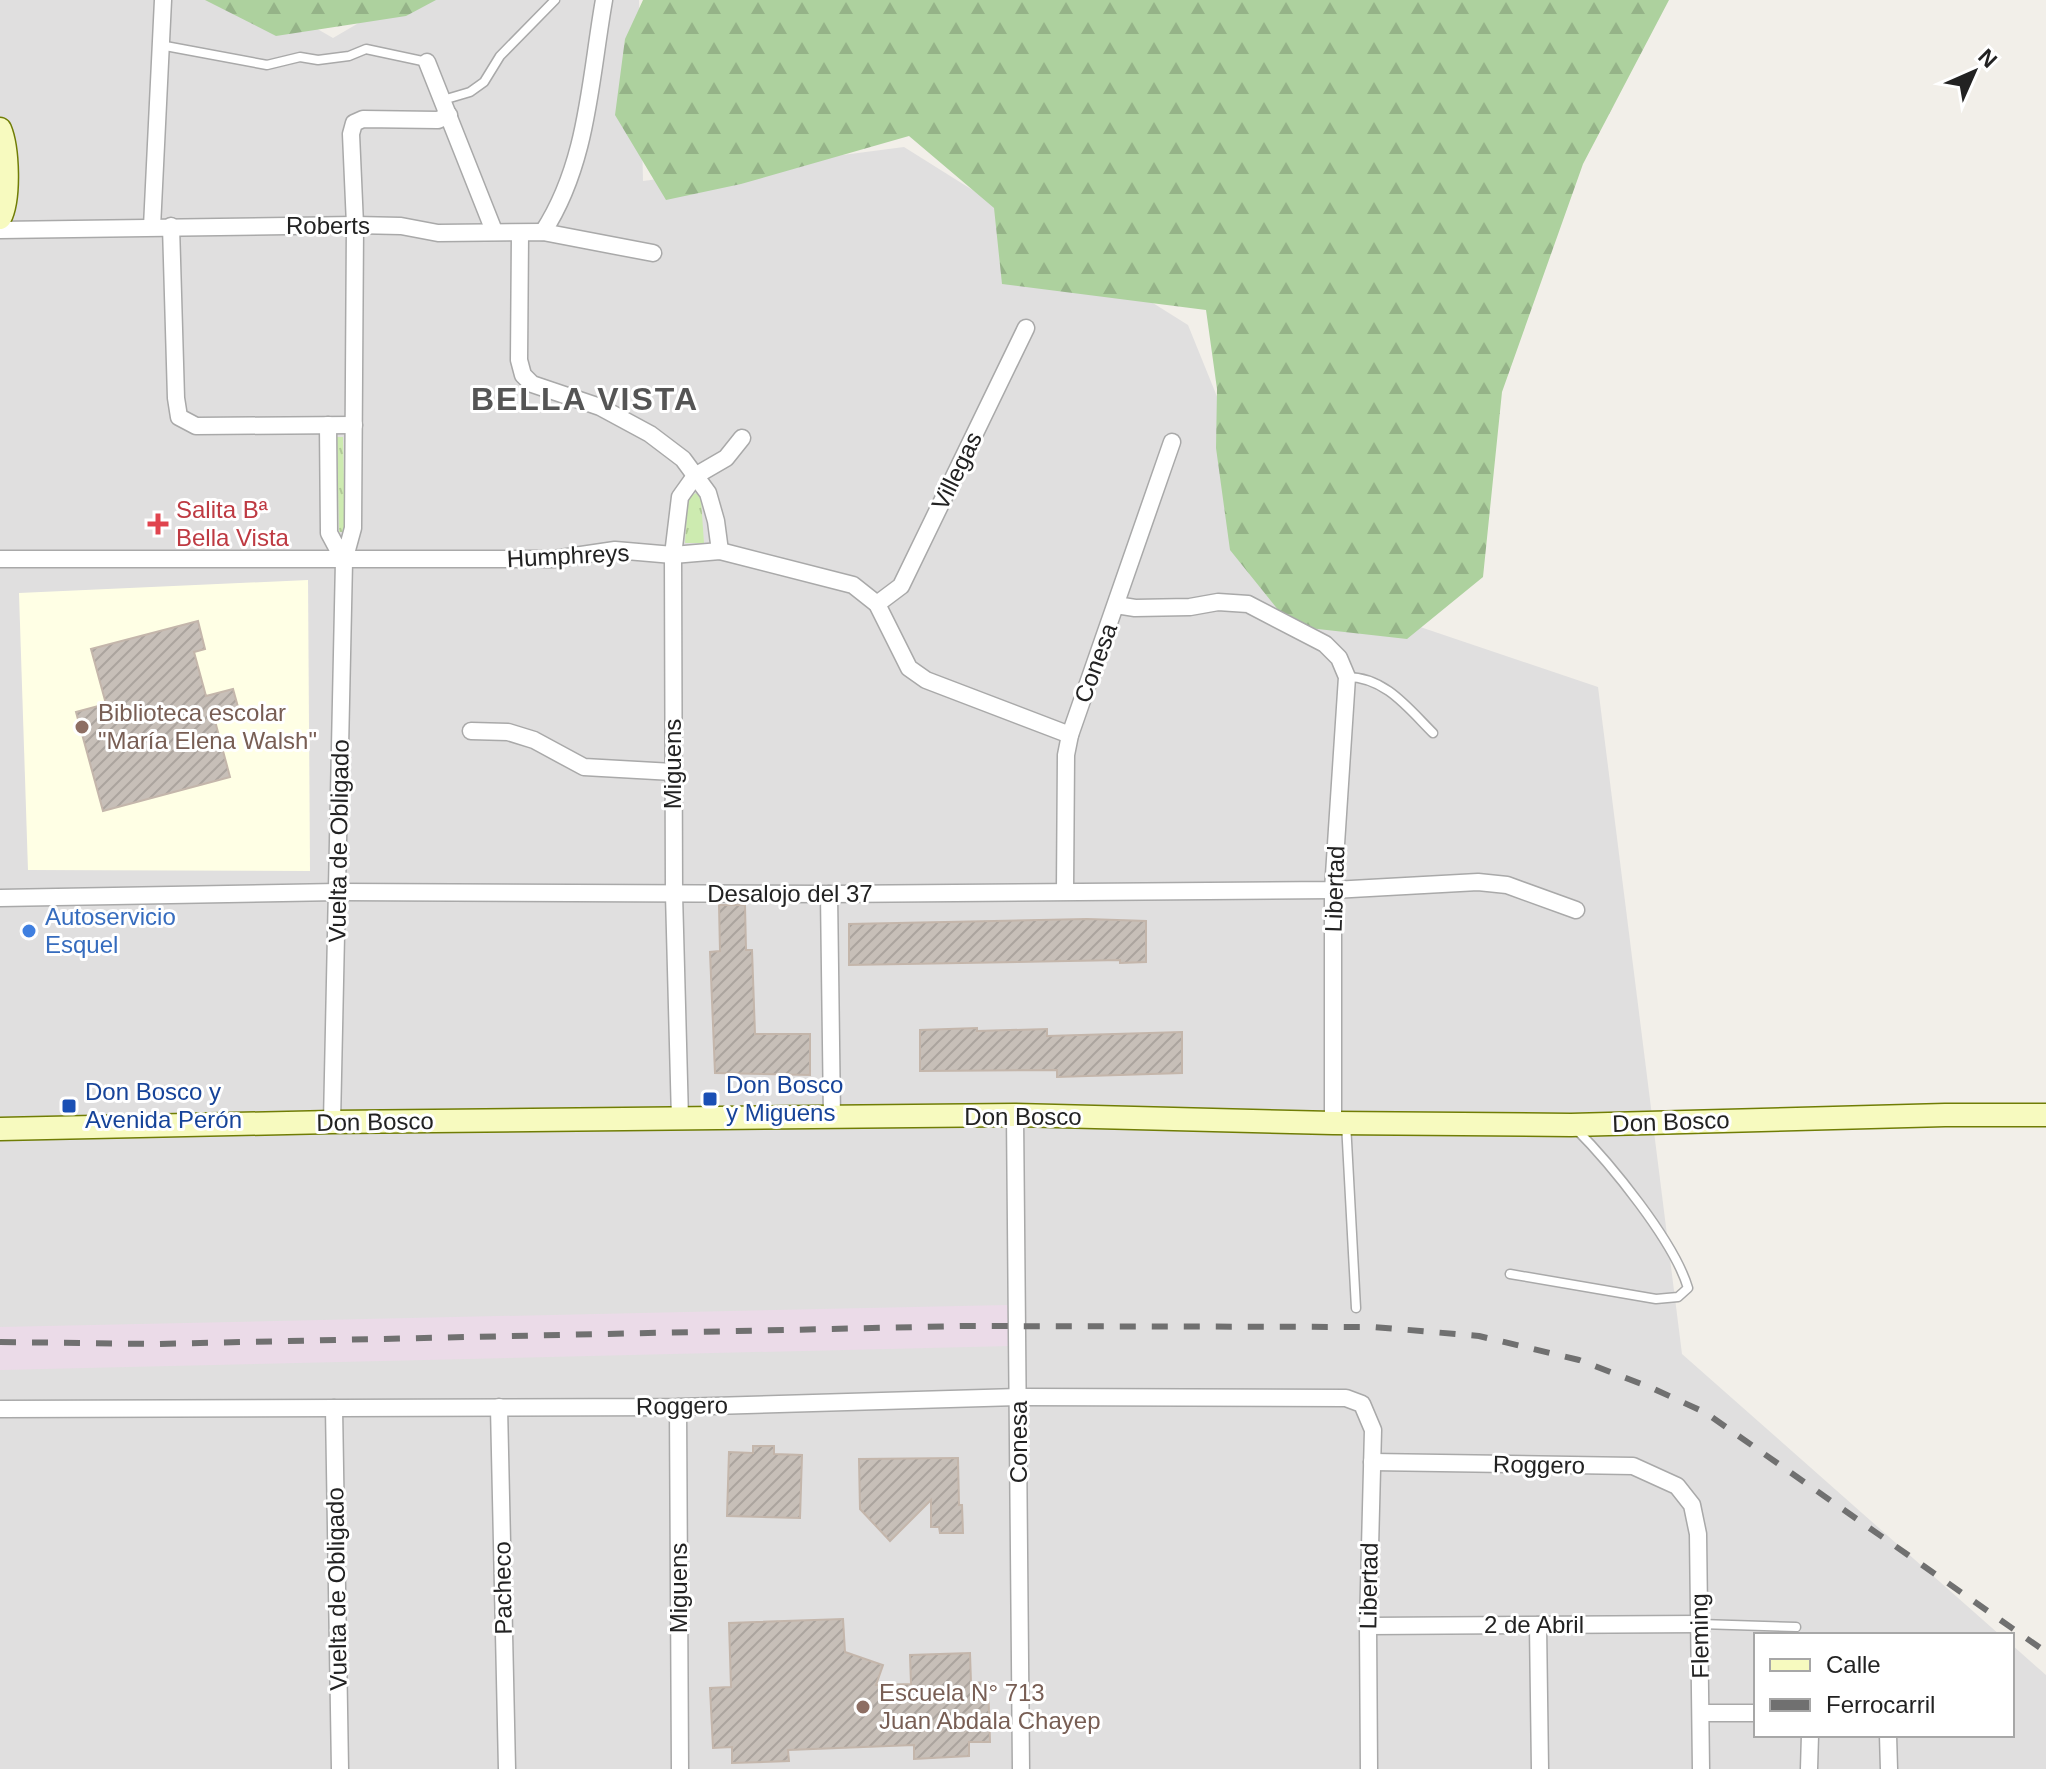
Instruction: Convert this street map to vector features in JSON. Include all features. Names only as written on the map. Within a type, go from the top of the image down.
[{"type":"street","points":[[152,227],[163,0]]},
{"type":"street","points":[[543,232],[566,191],[592,97],[604,0]]},
{"type":"street","points":[[427,62],[494,231]]},
{"type":"street","name":"Vuelta de Obligado","points":[[332,1122],[344,561],[353,528],[355,225],[351,134],[354,123],[363,119],[438,120],[446,108]]},
{"type":"street","points":[[0,129],[5,141],[6,200],[0,218]]},
{"type":"street","points":[[171,226],[179,417],[196,426],[354,425]]},
{"type":"street","name":"Roberts","points":[[0,230],[401,226],[438,233],[543,232],[653,253]]},
{"type":"street","points":[[520,234],[519,360],[523,375],[532,384],[600,407],[650,434],[683,459],[708,493],[720,551]]},
{"type":"street","name":"Villegas","points":[[877,604],[901,586],[1026,328]]},
{"type":"street","name":"Vuelta de Obligado","points":[[328,425],[329,533],[344,561]]},
{"type":"street","points":[[695,476],[726,458],[742,438]]},
{"type":"street","name":"Conesa","points":[[1065,891],[1066,755],[1070,735],[1172,442]]},
{"type":"street","name":"Miguens","points":[[680,1119],[674,894],[673,555],[680,497],[695,476]]},
{"type":"street","name":"Humphreys","points":[[0,559],[554,559],[615,550],[673,555],[720,551],[853,585],[877,604]]},
{"type":"street","name":"Libertad","points":[[1116,605],[1135,608],[1190,607],[1218,602],[1248,604],[1325,644],[1339,658],[1347,677],[1333,890],[1340,1122]]},
{"type":"street","points":[[877,604],[909,668],[926,680],[1070,735]]},
{"type":"street","points":[[471,731],[508,732],[534,740],[584,767],[673,772]]},
{"type":"street","name":"Desalojo del 37","points":[[0,898],[338,892],[829,894],[1333,890],[1478,882],[1507,885],[1576,910]]},
{"type":"street","points":[[829,894],[832,1117]]},
{"type":"street","name":"Conesa","points":[[1015,1115],[1021,1769]]},
{"type":"street","name":"Don Bosco","points":[[0,1129],[332,1122],[1015,1115],[1571,1125],[2046,1115]]},
{"type":"street","name":"Roggero","points":[[0,1409],[678,1407],[1019,1397],[1346,1398],[1362,1404]]},
{"type":"street","name":"Libertad","points":[[1362,1404],[1373,1430],[1368,1626],[1369,1769]]},
{"type":"street","name":"Pacheco","points":[[499,1407],[507,1769]]},
{"type":"street","name":"Miguens","points":[[678,1407],[680,1769]]},
{"type":"street","name":"Vuelta de Obligado","points":[[334,1408],[340,1769]]},
{"type":"street","name":"Roggero","points":[[1372,1462],[1633,1466],[1677,1486],[1692,1505]]},
{"type":"street","name":"Fleming","points":[[1692,1505],[1698,1534],[1701,1769]]},
{"type":"street","name":"2 de Abril","points":[[1368,1626],[1700,1624]]},
{"type":"street","points":[[1538,1625],[1540,1769]]},
{"type":"street","points":[[1701,1713],[1754,1713]]},
{"type":"street","points":[[1809,1769],[1810,1737]]},
{"type":"street","points":[[1888,1737],[1889,1769]]},
{"type":"lane","points":[[446,108],[484,82],[500,56],[555,0]]},
{"type":"lane","points":[[160,45],[267,65],[300,57],[318,60],[349,56],[366,49],[427,62]]},
{"type":"lane","points":[[1347,677],[1363,677],[1390,690],[1433,733]]},
{"type":"lane","points":[[1340,1122],[1356,1308]]},
{"type":"lane","points":[[1510,1274],[1656,1299],[1678,1297],[1688,1288],[1682,1268],[1667,1245],[1603,1156],[1571,1125]]},
{"type":"lane","points":[[1700,1624],[1796,1627]]},
{"type":"shaded area","points":[[0,0],[267,0],[333,38],[398,0],[639,0],[643,181],[904,147],[1188,325],[1293,584],[1598,687],[1682,1354],[1998,1633],[1754,1633],[1754,1737],[2014,1737],[2014,1647],[2046,1675],[2046,1769],[0,1769]]},
{"type":"shaded area","points":[[308,580],[310,871],[28,870],[19,593]]},
{"type":"shaded area","points":[[1008,1305],[1011,1346],[0,1370],[0,1327]]},
{"type":"green space","points":[[205,0],[436,0],[406,16],[276,36]]},
{"type":"green space","points":[[643,0],[1669,0],[1583,164],[1502,392],[1483,577],[1407,639],[1291,626],[1230,550],[1216,448],[1217,389],[1206,310],[1002,284],[994,208],[909,136],[741,184],[666,200],[615,115],[625,39]]},
{"type":"green space","points":[[337,437],[343,437],[345,532],[339,532]]},
{"type":"green space","points":[[696,493],[701,499],[704,543],[685,543],[688,498]]},
{"type":"building","points":[[198,621],[205,649],[194,652],[206,696],[233,689],[240,714],[215,721],[230,777],[103,811],[76,712],[106,704],[91,649]]},
{"type":"building","points":[[719,905],[745,905],[746,950],[752,950],[755,1034],[810,1034],[810,1075],[715,1073],[710,952],[720,951]]},
{"type":"building","points":[[1087,919],[1146,921],[1146,962],[849,965],[849,924]]},
{"type":"building","points":[[977,1028],[977,1031],[1047,1029],[1047,1036],[1182,1032],[1182,1073],[1057,1077],[1057,1070],[920,1071],[920,1030]]},
{"type":"building","points":[[753,1446],[774,1446],[774,1454],[802,1455],[800,1518],[727,1516],[729,1452],[753,1453]]},
{"type":"building","points":[[958,1458],[963,1533],[940,1533],[939,1527],[931,1527],[931,1500],[890,1541],[860,1509],[859,1459]]},
{"type":"building","points":[[843,1619],[845,1652],[883,1665],[876,1685],[911,1684],[910,1655],[970,1653],[971,1683],[988,1682],[990,1742],[969,1742],[969,1756],[914,1759],[914,1745],[788,1750],[789,1761],[732,1763],[732,1747],[713,1748],[710,1688],[731,1687],[729,1623]]},
{"type":"railway","points":[[0,1342],[155,1344],[963,1326],[1374,1327],[1479,1336],[1579,1360],[1706,1413],[2046,1652]]},
{"type":"place","name":"Salita Bª Bella Vista","points":[[158,524]]},
{"type":"place","name":"Biblioteca escolar \"María Elena Walsh\"","points":[[82,727]]},
{"type":"place","name":"Autoservicio Esquel","points":[[29,931]]},
{"type":"place","name":"Don Bosco y Miguens","points":[[710,1099]]},
{"type":"place","name":"Don Bosco y Avenida Perón","points":[[69,1106]]},
{"type":"place","name":"Escuela N° 713 Juan Abdala Chayep","points":[[863,1707]]},
{"type":"district","name":"BELLA VISTA","points":[[585,399]]}]
